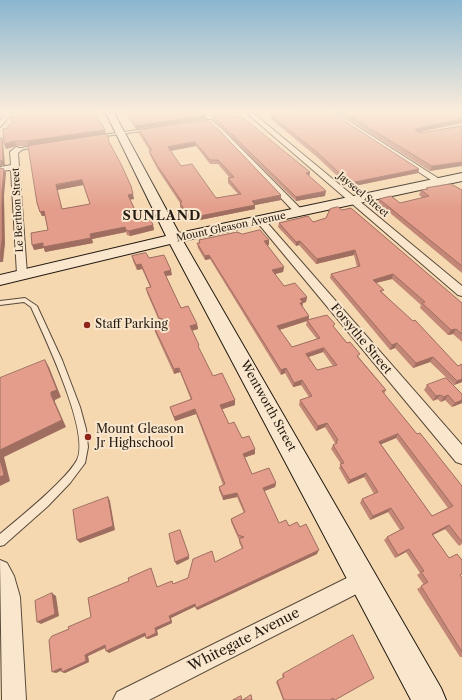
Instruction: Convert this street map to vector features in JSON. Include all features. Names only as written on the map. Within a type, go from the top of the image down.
[{"type":"street","name":"Wentworth Street","points":[[126,144],[175,239],[429,700]]},
{"type":"street","points":[[233,144],[299,212]]},
{"type":"street","name":"Jayseel Street","points":[[285,144],[462,292]]},
{"type":"street","points":[[385,144],[451,182]]},
{"type":"street","name":"Le Berthon Street","points":[[19,149],[14,152],[22,274]]},
{"type":"street","points":[[0,169],[16,167]]},
{"type":"street","name":"Mount Gleason Avenue","points":[[0,280],[260,220],[451,182]]},
{"type":"street","name":"Forsythe Street","points":[[260,220],[462,457]]},
{"type":"street","points":[[0,570],[7,583],[10,597],[14,700]]},
{"type":"street","name":"Whitegate Avenue","points":[[125,700],[363,580]]},
{"type":"lane","points":[[19,149],[41,145]]},
{"type":"lane","points":[[0,303],[25,300],[34,306],[68,384],[84,441],[85,452],[82,461],[59,488],[0,541]]},
{"type":"building","points":[[0,144],[2,144],[3,160],[0,161]]},
{"type":"building","points":[[43,144],[110,144],[131,186],[133,194],[128,195],[136,212],[146,210],[153,225],[129,231],[126,230],[125,227],[90,234],[91,238],[43,247],[43,243],[32,245],[31,233],[48,230],[44,211],[40,212],[37,203],[28,146]],"holes":[[[82,180],[90,204],[62,209],[56,185]]]},
{"type":"building","points":[[148,144],[186,144],[168,147],[181,166],[192,164],[216,198],[241,194],[228,178],[234,177],[218,160],[210,160],[196,144],[232,144],[281,195],[252,201],[255,205],[190,218],[180,203],[182,202],[149,151],[152,150]]},
{"type":"building","points":[[241,144],[275,144],[310,172],[306,173],[326,191],[296,197]]},
{"type":"building","points":[[306,144],[380,144],[419,169],[350,183]]},
{"type":"building","points":[[395,144],[462,144],[462,162],[432,166]]},
{"type":"building","points":[[0,168],[4,169],[2,191],[2,240],[0,257]]},
{"type":"building","points":[[451,184],[462,190],[462,266],[379,199],[391,196],[400,203],[429,196],[421,190]]},
{"type":"building","points":[[338,207],[342,210],[351,208],[462,303],[462,334],[456,329],[451,330],[422,303],[425,302],[393,274],[373,280],[384,290],[380,291],[413,321],[415,320],[458,366],[462,364],[462,379],[457,381],[433,357],[416,363],[397,343],[392,345],[331,274],[360,266],[355,250],[317,259],[300,241],[296,242],[279,223],[308,216],[313,222],[326,218],[330,209]]},
{"type":"building","points":[[260,230],[269,240],[264,241],[284,267],[272,270],[284,286],[295,283],[307,297],[300,299],[303,302],[300,303],[309,316],[277,326],[292,347],[320,338],[307,320],[327,315],[335,324],[333,326],[347,343],[350,342],[360,354],[357,356],[386,390],[382,391],[417,434],[420,433],[462,486],[462,542],[449,525],[432,534],[449,558],[457,554],[462,560],[462,574],[460,575],[462,578],[462,652],[421,586],[428,582],[421,572],[424,571],[409,549],[398,555],[387,537],[404,528],[391,508],[373,516],[362,499],[378,492],[366,473],[350,480],[340,464],[344,463],[333,445],[337,443],[336,441],[338,440],[327,423],[318,426],[300,400],[312,396],[302,380],[294,383],[286,368],[281,370],[209,255],[205,256],[197,243],[200,243],[199,240],[237,232],[242,234]],"holes":[[[324,348],[337,365],[317,370],[306,354]],[[398,434],[453,506],[432,516],[379,442]]]},
{"type":"building","points":[[146,253],[149,258],[164,255],[171,270],[164,272],[181,308],[188,306],[197,324],[190,326],[199,345],[198,346],[213,376],[222,373],[235,400],[220,405],[229,424],[234,422],[242,438],[249,436],[255,449],[243,454],[252,474],[269,468],[276,483],[263,488],[279,523],[286,520],[289,526],[297,522],[300,527],[306,524],[319,550],[196,608],[195,604],[169,616],[171,621],[155,628],[156,633],[146,638],[145,633],[106,651],[105,645],[85,655],[86,661],[62,672],[61,668],[52,672],[49,640],[52,636],[69,629],[68,627],[91,617],[88,598],[129,581],[128,578],[151,568],[157,587],[172,581],[173,584],[188,578],[193,559],[212,551],[215,562],[243,548],[239,539],[244,537],[238,535],[231,519],[245,512],[237,493],[223,496],[219,487],[225,484],[195,409],[174,417],[170,407],[192,399],[179,368],[174,369],[154,327],[170,322],[159,318],[146,288],[151,287],[141,264],[136,265],[132,256]]},
{"type":"building","points":[[45,360],[57,390],[51,392],[51,395],[62,420],[0,450],[0,378]]},
{"type":"building","points":[[446,378],[462,394],[462,400],[455,403],[448,395],[444,397],[440,395],[436,396],[427,385]]},
{"type":"building","points":[[0,459],[4,475],[0,477]]},
{"type":"building","points":[[108,497],[113,526],[77,540],[73,510]]},
{"type":"building","points":[[180,530],[189,556],[175,562],[169,534]]},
{"type":"building","points":[[52,593],[55,614],[37,622],[35,601]]},
{"type":"building","points":[[353,635],[374,678],[335,700],[333,698],[330,700],[284,700],[277,681],[284,677],[283,674]]},
{"type":"building","points":[[251,695],[252,700],[243,700]]},
{"type":"building","points":[[241,696],[242,700],[233,700]]},
{"type":"place","name":"Staff Parking","points":[[87,325]]},
{"type":"place","name":"Mount Gleason Jr Highschool","points":[[88,437]]},
{"type":"district","name":"SUNLAND","points":[[162,216]]}]
